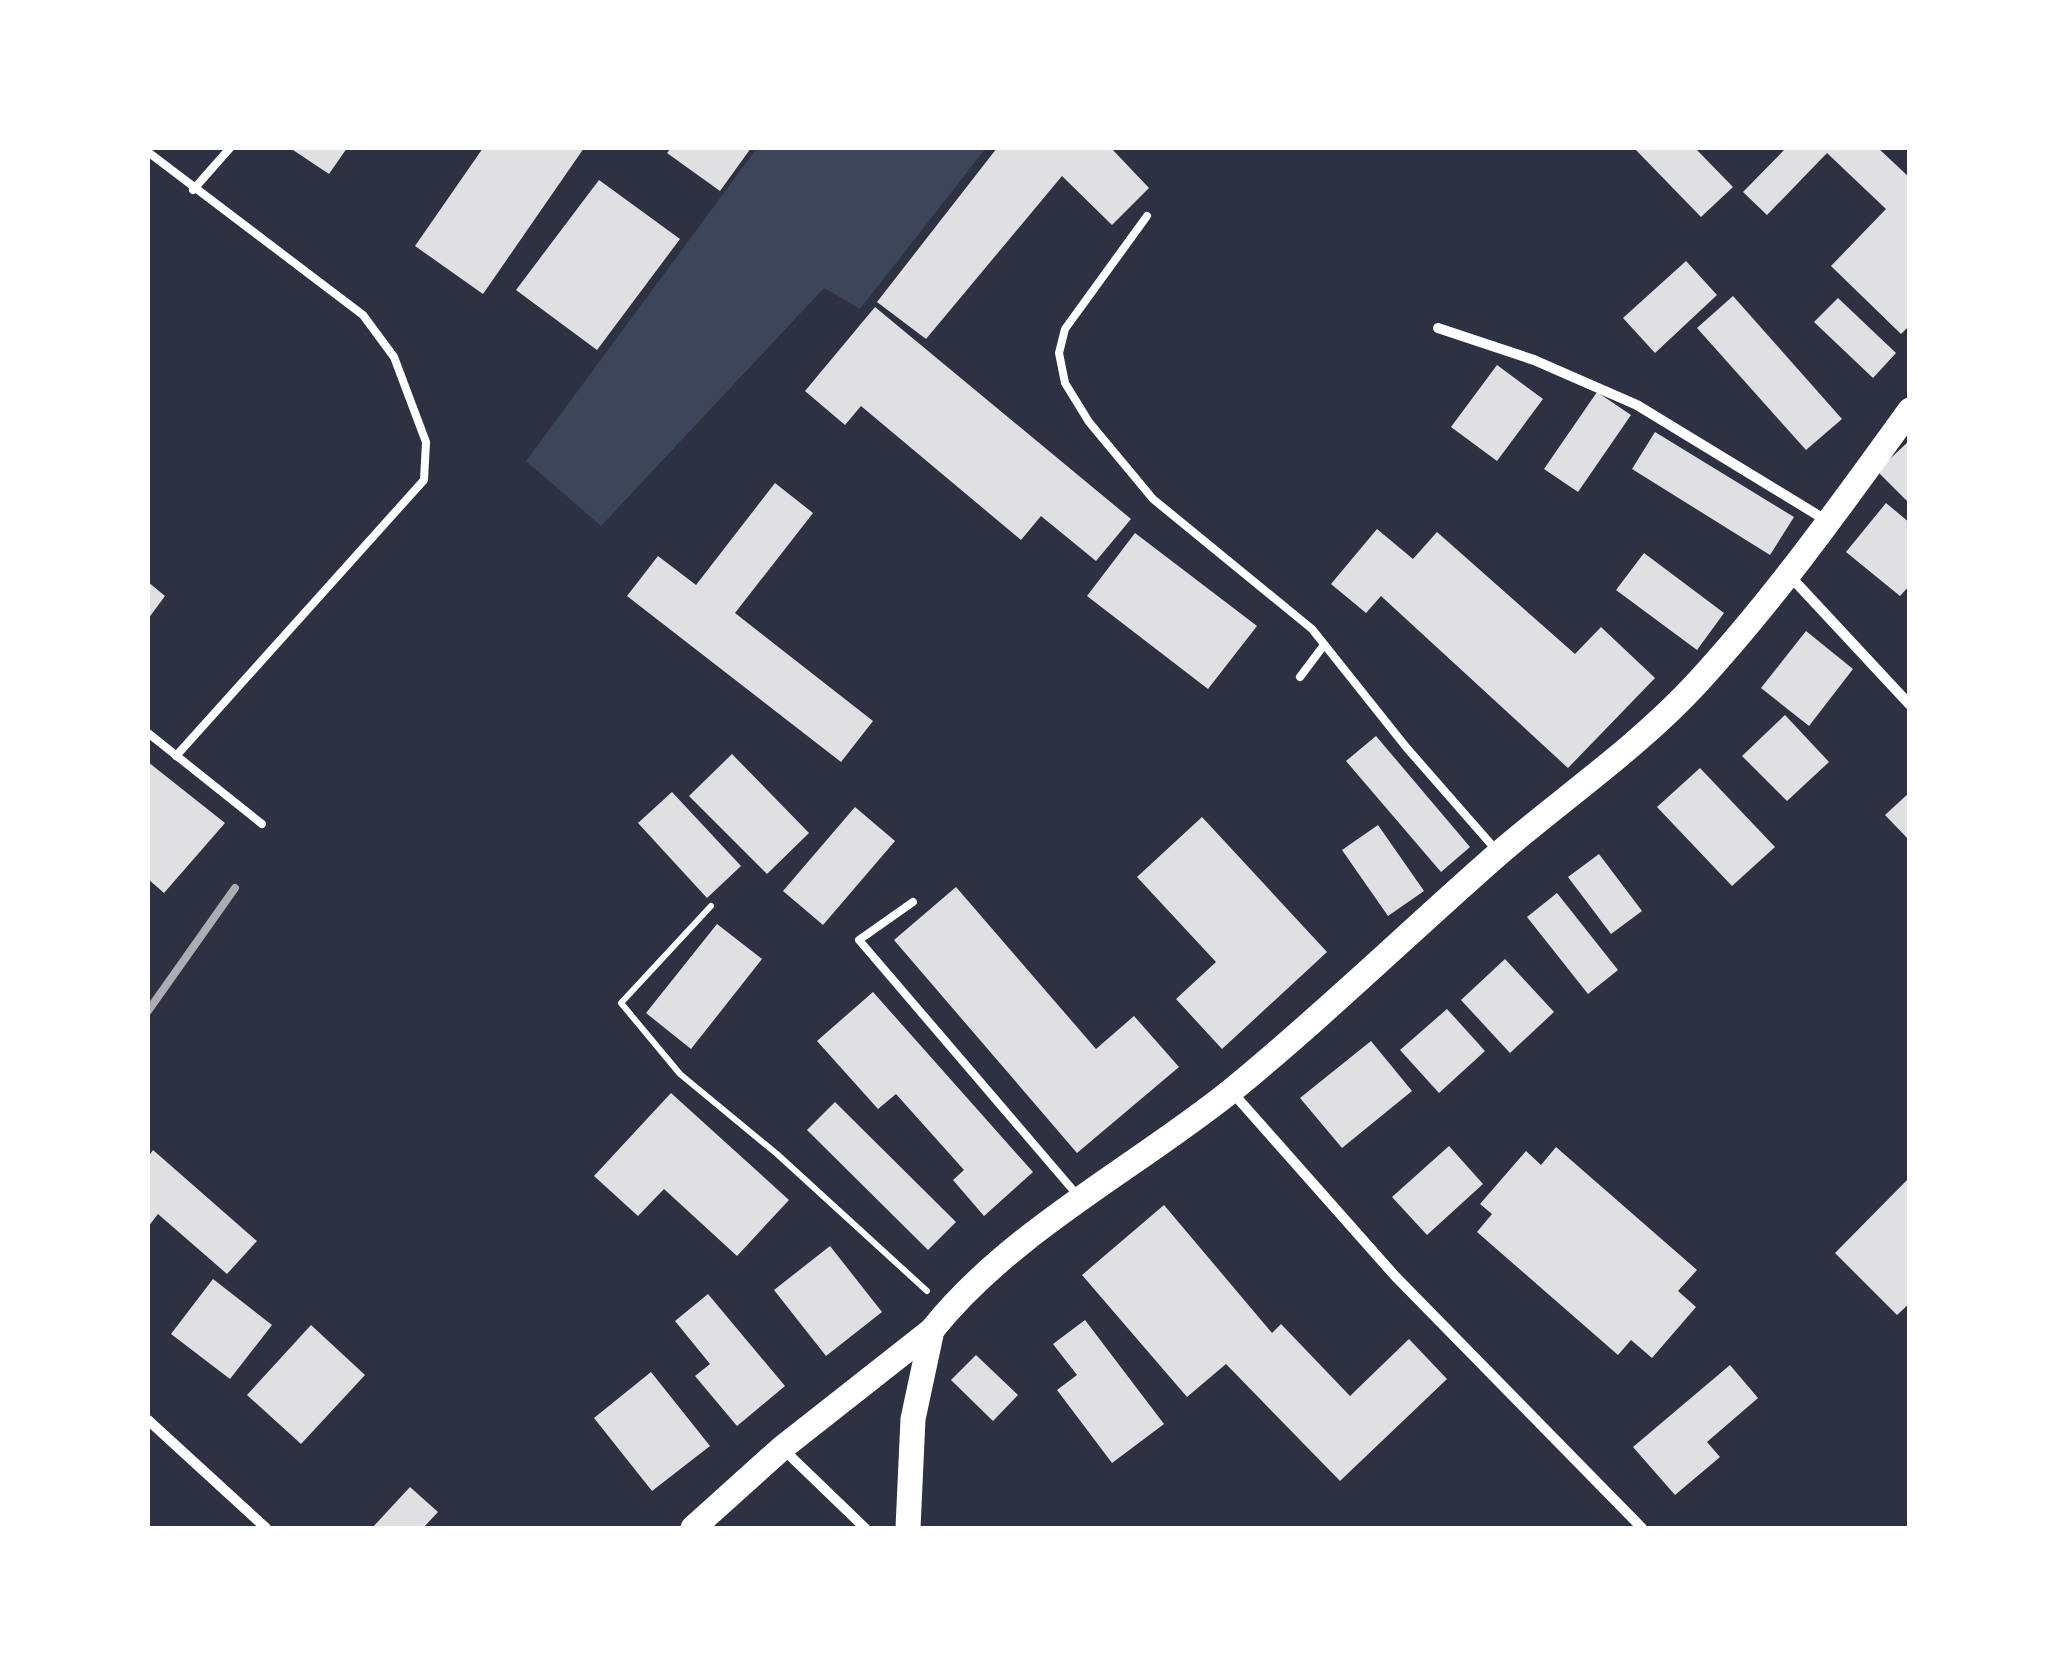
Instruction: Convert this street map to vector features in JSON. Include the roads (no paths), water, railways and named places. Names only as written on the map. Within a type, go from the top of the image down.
[{"type":"main road","points":[[693,1528],[782,1448],[1082,1200],[1231,1091],[1499,853],[1657,722],[1697,683],[1788,574],[1910,410]]},
{"type":"main road","points":[[908,1528],[913,1419],[940,1320]]},
{"type":"street","points":[[1438,328],[1534,360],[1638,405],[1829,522]]},
{"type":"street","points":[[1788,574],[1910,705]]},
{"type":"street","points":[[1231,1091],[1396,1276],[1642,1528]]},
{"type":"street","points":[[148,1420],[266,1528]]},
{"type":"street","points":[[782,1448],[827,1486],[865,1528]]},
{"type":"lane","points":[[193,190],[230,148]]},
{"type":"lane","points":[[148,152],[193,190],[363,315],[394,357],[426,442],[424,480],[176,756]]},
{"type":"lane","points":[[1147,216],[1065,329],[1060,353],[1065,383],[1090,422],[1152,500],[1312,630],[1499,853]]},
{"type":"lane","points":[[1300,676],[1324,645]]},
{"type":"lane","points":[[148,733],[262,824]]},
{"type":"lane","points":[[913,902],[859,940],[1082,1200]]},
{"type":"railway","points":[[148,1011],[235,888]]}]
